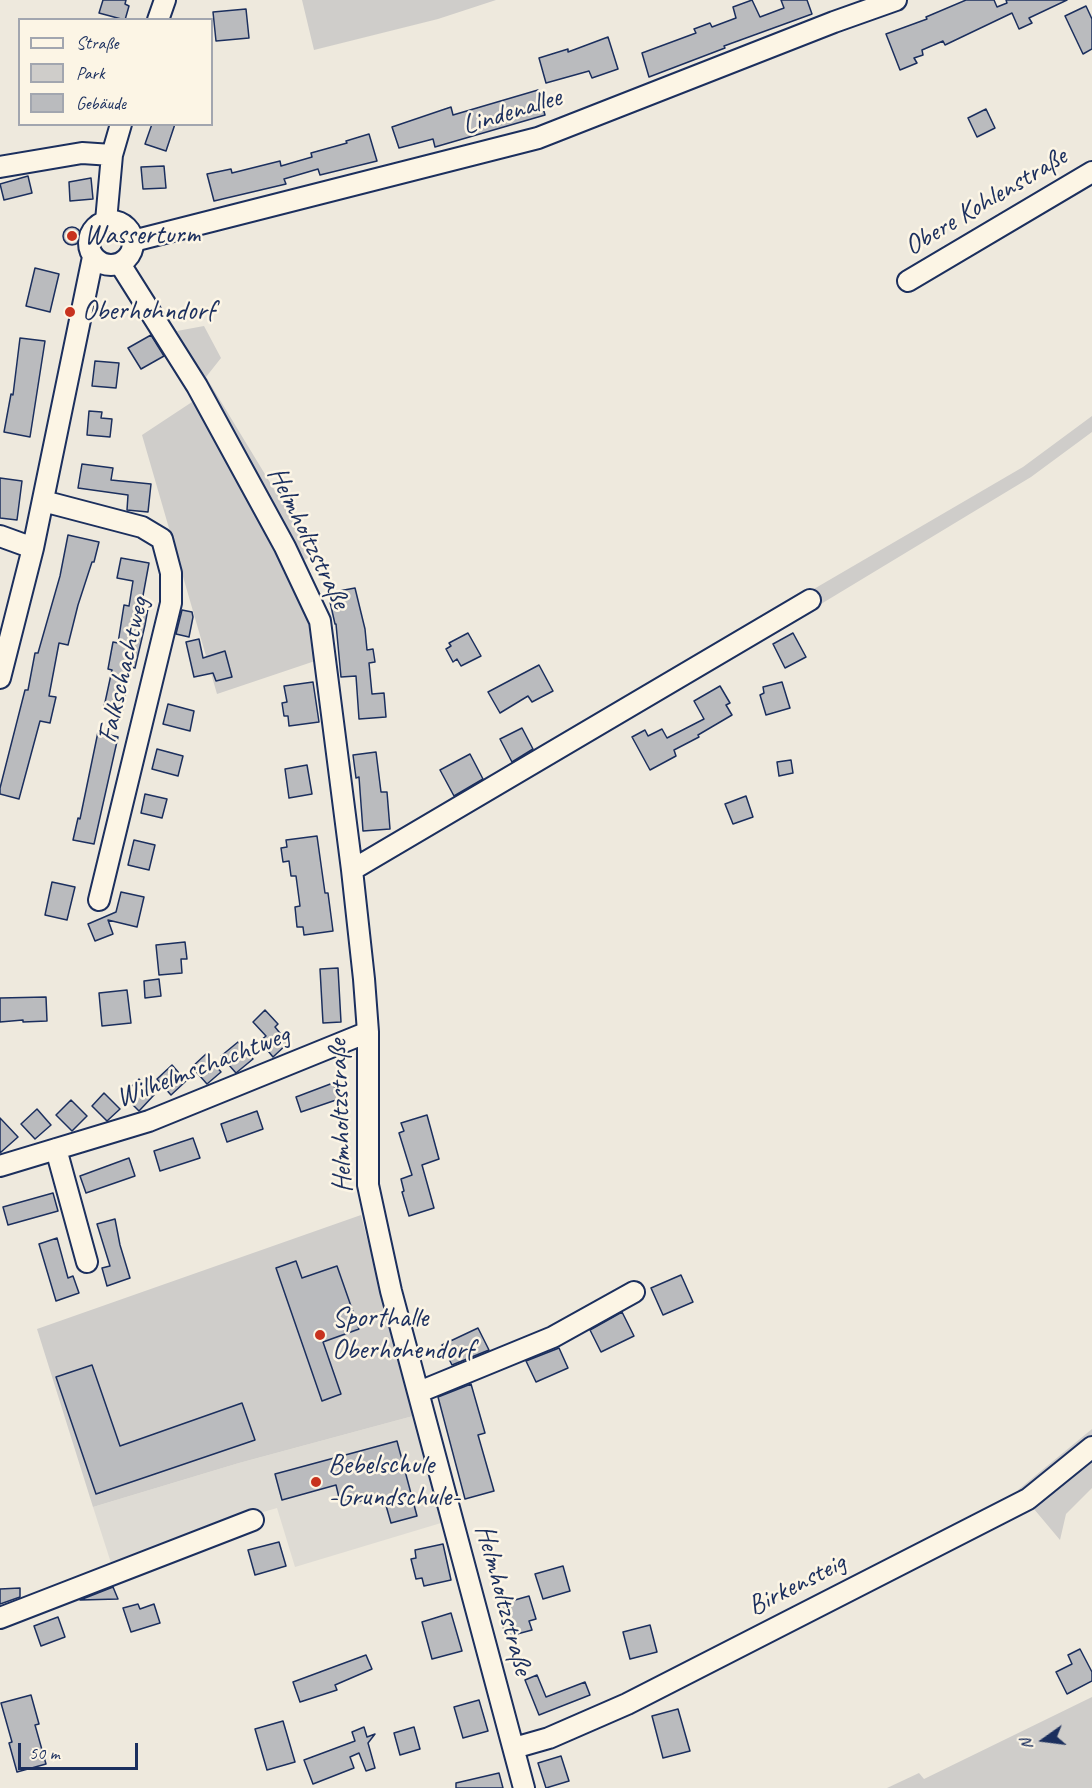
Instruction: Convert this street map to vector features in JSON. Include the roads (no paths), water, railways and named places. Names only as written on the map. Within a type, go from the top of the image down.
[{"type":"street","points":[[159,18],[165,0]]},
{"type":"street","name":"Lindenallee","points":[[133,241],[538,138],[896,0]]},
{"type":"street","points":[[106,221],[112,155],[120,126]]},
{"type":"street","points":[[0,167],[82,153],[112,155]]},
{"type":"street","name":"Obere Kohlenstraße","points":[[908,281],[1092,172]]},
{"type":"street","points":[[0,678],[33,548],[93,257],[88,243],[89,235],[99,224],[106,221],[114,221],[127,228],[133,241],[130,254],[120,264],[105,265],[93,257]]},
{"type":"street","name":"Helmholtzstraße","points":[[120,264],[197,386],[285,547],[320,621],[364,979],[368,1032],[368,1185],[391,1291],[524,1788]]},
{"type":"street","name":"Falkschachtweg","points":[[43,501],[142,527],[162,539],[171,573],[171,603],[99,900]]},
{"type":"street","points":[[0,536],[33,548]]},
{"type":"street","points":[[352,870],[810,600]]},
{"type":"street","name":"Wilhelmschachtweg","points":[[0,1166],[149,1121],[368,1032]]},
{"type":"street","points":[[56,1149],[87,1262]]},
{"type":"street","points":[[419,1392],[553,1337],[634,1292]]},
{"type":"street","name":"Birkensteig","points":[[514,1748],[549,1738],[627,1704],[1028,1499],[1092,1447]]},
{"type":"street","points":[[0,1618],[254,1520]]},
{"type":"place","name":"Wasserturm","points":[[72,236]]},
{"type":"place","name":"Oberhohndorf","points":[[70,312]]},
{"type":"place","name":"Sporthalle Oberhohendorf","points":[[320,1335]]},
{"type":"place","name":"Bebelschule -Grundschule-","points":[[316,1482]]}]
